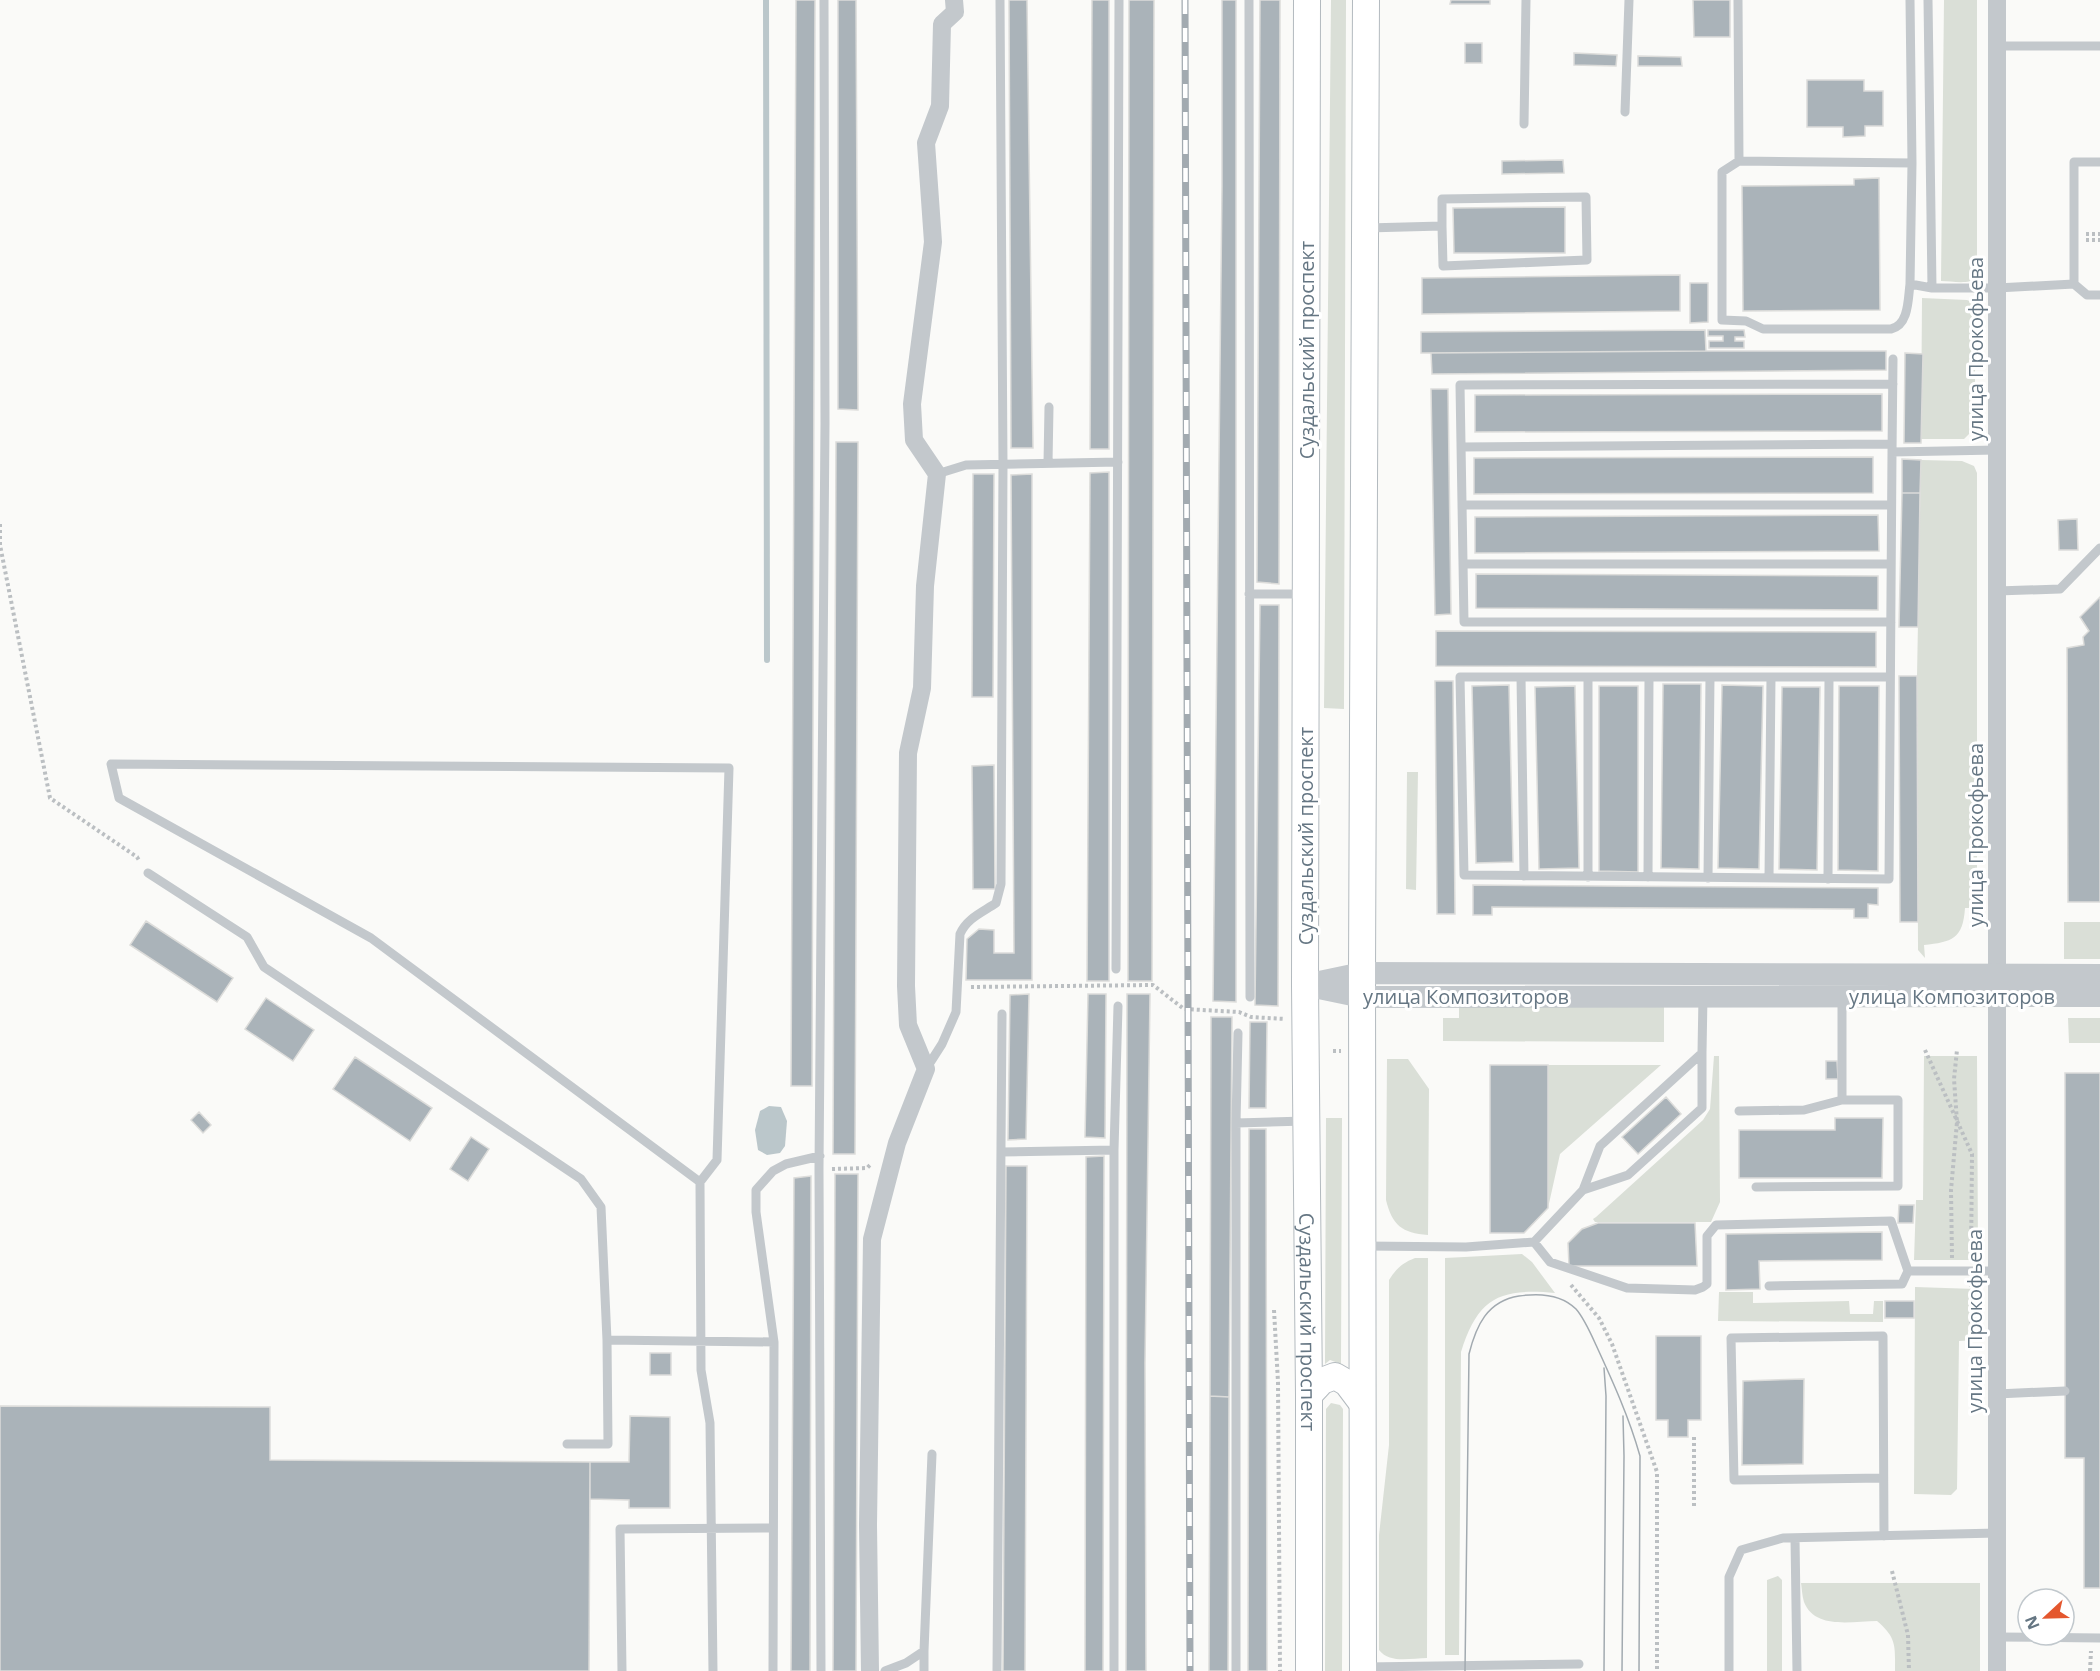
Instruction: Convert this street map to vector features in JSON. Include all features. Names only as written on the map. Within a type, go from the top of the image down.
[{"type":"main road","name":"Суздальский проспект","points":[[1306,0],[1305,1121],[1310,1395],[1309,1671]]},
{"type":"main road","points":[[1363,1669],[1362,985],[1366,0]]},
{"type":"main road","points":[[1310,1395],[1322,1381],[1335,1376],[1347,1383],[1362,1403]]},
{"type":"street","points":[[870,1671],[868,1525],[872,1239],[897,1143],[926,1069],[908,1025],[906,974],[908,753],[922,688],[925,586],[937,474],[914,440],[912,404],[933,242],[926,143],[940,106],[942,24],[955,12],[954,0]]},
{"type":"street","name":"улица Прокофьева","points":[[1997,0],[1997,1671]]},
{"type":"street","name":"улица Композиторов","points":[[1305,985],[1703,974],[1842,985],[1997,985],[2100,975]]},
{"type":"street","name":"улица Композиторов","points":[[1362,985],[1703,996],[1842,985]]},
{"type":"street","name":"улица Композиторов","points":[[1997,985],[2100,996]]},
{"type":"lane","points":[[821,1671],[819,1169],[825,435],[824,0]]},
{"type":"lane","points":[[926,1069],[942,1044],[956,1012],[960,934],[964,925],[996,903],[1000,884],[1003,464],[1000,0]]},
{"type":"lane","points":[[1116,969],[1119,0]]},
{"type":"lane","points":[[1249,0],[1250,997]]},
{"type":"lane","points":[[1524,124],[1526,0]]},
{"type":"lane","points":[[1625,112],[1629,0]]},
{"type":"lane","points":[[1738,0],[1739,161]]},
{"type":"lane","points":[[1910,0],[1912,163],[1910,284],[1902,322],[1897,328],[1890,329],[1763,329],[1746,321],[1722,320],[1722,172],[1739,161],[1912,163]]},
{"type":"lane","points":[[1928,0],[1932,288]]},
{"type":"lane","points":[[1997,46],[2100,46]]},
{"type":"lane","points":[[2074,284],[2074,162],[2100,162]]},
{"type":"lane","points":[[1586,197],[1587,260],[1443,266],[1442,226],[1442,199],[1586,197]]},
{"type":"lane","points":[[1365,228],[1442,226]]},
{"type":"lane","points":[[1910,284],[1932,288],[1997,288],[2074,284],[2086,295],[2100,296]]},
{"type":"lane","points":[[1890,677],[1460,677],[1464,875],[1889,879],[1893,359]]},
{"type":"lane","points":[[1891,622],[1464,622],[1460,385],[1893,384]]},
{"type":"lane","points":[[1048,463],[1049,407]]},
{"type":"lane","points":[[1461,447],[1997,450]]},
{"type":"lane","points":[[937,474],[966,465],[1118,462]]},
{"type":"lane","points":[[1462,506],[1892,505]]},
{"type":"lane","points":[[1997,591],[2060,589],[2100,548]]},
{"type":"lane","points":[[1463,564],[1891,564]]},
{"type":"lane","points":[[1249,594],[1306,594]]},
{"type":"lane","points":[[1521,677],[1524,876]]},
{"type":"lane","points":[[1588,677],[1588,877]]},
{"type":"lane","points":[[1648,877],[1649,677]]},
{"type":"lane","points":[[1708,878],[1710,677]]},
{"type":"lane","points":[[1769,878],[1771,677]]},
{"type":"lane","points":[[1828,879],[1829,677]]},
{"type":"lane","points":[[700,1182],[371,938],[119,798],[111,764],[729,768],[717,1160],[700,1182],[701,1370],[710,1423],[713,1671]]},
{"type":"lane","points":[[148,873],[247,937],[264,967],[581,1179],[602,1207],[608,1444],[567,1444]]},
{"type":"lane","points":[[1583,1190],[1628,1175],[1701,1108],[1703,974]]},
{"type":"lane","points":[[1842,985],[1842,1100]]},
{"type":"lane","points":[[1114,1671],[1114,1150],[1118,1006]]},
{"type":"lane","points":[[997,1671],[1002,1014]]},
{"type":"lane","points":[[1236,1671],[1238,1033]]},
{"type":"lane","points":[[1362,1246],[1466,1247],[1534,1242],[1583,1190],[1600,1146],[1702,1053]]},
{"type":"lane","points":[[1739,1111],[1804,1110],[1842,1100],[1898,1100],[1898,1186],[1756,1187]]},
{"type":"lane","points":[[1236,1123],[1305,1121]]},
{"type":"lane","points":[[1002,1152],[1114,1150]]},
{"type":"lane","points":[[773,1671],[774,1342],[756,1212],[756,1190],[773,1171],[786,1164],[820,1156]]},
{"type":"lane","points":[[1534,1242],[1550,1263],[1627,1288],[1695,1290],[1707,1284],[1707,1236],[1716,1225],[1891,1221],[1908,1271],[1902,1284],[1769,1286]]},
{"type":"lane","points":[[1908,1271],[1997,1272]]},
{"type":"lane","points":[[1883,1478],[1734,1480],[1731,1338],[1883,1336],[1884,1536]]},
{"type":"lane","points":[[607,1340],[774,1342]]},
{"type":"lane","points":[[1997,1394],[2065,1391]]},
{"type":"lane","points":[[924,1671],[932,1454]]},
{"type":"lane","points":[[622,1671],[620,1528],[772,1528]]},
{"type":"lane","points":[[1729,1671],[1730,1577],[1741,1550],[1783,1538],[1997,1533]]},
{"type":"lane","points":[[1796,1538],[1797,1671]]},
{"type":"lane","points":[[1997,1637],[2096,1638]]},
{"type":"lane","points":[[885,1671],[906,1663],[924,1651]]},
{"type":"lane","points":[[1363,1669],[1579,1664]]},
{"type":"path","points":[[0,524],[0,545],[50,798],[136,857],[148,873]]},
{"type":"path","points":[[1925,1050],[1972,1154],[1971,1343]]},
{"type":"path","points":[[1951,1271],[1953,1240],[1951,1190],[1957,1122],[1954,1079],[1957,1050]]},
{"type":"path","points":[[819,1169],[867,1168],[897,1143]]},
{"type":"path","points":[[1550,1263],[1599,1318],[1608,1336],[1657,1472],[1658,1671]]},
{"type":"path","points":[[1274,1310],[1278,1382],[1280,1671]]},
{"type":"path","points":[[1694,1437],[1694,1506]]},
{"type":"path","points":[[1892,1571],[1908,1635],[1909,1671]]},
{"type":"path","points":[[2090,1671],[2096,1638]]},
{"type":"shaded area","points":[[1331,0],[1346,0],[1344,709],[1324,708]]},
{"type":"shaded area","points":[[1944,0],[1977,0],[1977,278],[1965,282],[1941,281]]},
{"type":"shaded area","points":[[1922,298],[1967,300],[1975,307],[1975,428],[1964,439],[1921,439]]},
{"type":"shaded area","points":[[1921,460],[1962,461],[1974,466],[1977,473],[1977,908],[1965,908],[1962,926],[1954,937],[1924,945],[1925,958],[1918,950],[1917,676]]},
{"type":"shaded area","points":[[1407,772],[1418,772],[1416,890],[1406,889]]},
{"type":"shaded area","points":[[2064,922],[2100,922],[2100,959],[2064,959]]},
{"type":"shaded area","points":[[1459,1004],[1664,1005],[1664,1042],[1443,1041],[1443,1018],[1459,1018]]},
{"type":"shaded area","points":[[2068,1018],[2100,1018],[2100,1043],[2069,1043]]},
{"type":"shaded area","points":[[1714,1056],[1719,1056],[1720,1202],[1711,1222],[1595,1222],[1593,1219],[1703,1120],[1710,1109]]},
{"type":"shaded area","points":[[1924,1056],[1977,1056],[1978,1256],[1973,1260],[1914,1260],[1916,1200],[1923,1200]]},
{"type":"shaded area","points":[[1387,1059],[1408,1059],[1429,1089],[1428,1235],[1405,1230],[1395,1222],[1388,1209],[1386,1200]]},
{"type":"shaded area","points":[[1548,1065],[1661,1065],[1560,1154],[1548,1208]]},
{"type":"shaded area","points":[[769,1106],[781,1107],[787,1121],[785,1146],[780,1153],[767,1155],[758,1150],[755,1130],[760,1111]]},
{"type":"shaded area","points":[[1326,1118],[1342,1118],[1341,1364],[1330,1360],[1325,1364]]},
{"type":"shaded area","points":[[1522,1254],[1532,1262],[1555,1293],[1519,1293],[1493,1300],[1475,1319],[1461,1352],[1459,1655],[1445,1655],[1445,1258]]},
{"type":"shaded area","points":[[1415,1258],[1428,1258],[1427,1658],[1395,1659],[1379,1650],[1379,1535],[1389,1445],[1389,1280],[1400,1267]]},
{"type":"shaded area","points":[[1915,1287],[1976,1289],[1976,1340],[1959,1341],[1957,1489],[1951,1495],[1914,1494]]},
{"type":"shaded area","points":[[1719,1292],[1753,1292],[1753,1303],[1849,1301],[1850,1314],[1873,1314],[1874,1301],[1883,1301],[1883,1322],[1718,1321]]},
{"type":"shaded area","points":[[1331,1403],[1340,1405],[1343,1409],[1342,1671],[1325,1671],[1326,1409]]},
{"type":"shaded area","points":[[1778,1576],[1782,1580],[1782,1671],[1767,1671],[1767,1580]]},
{"type":"shaded area","points":[[1801,1583],[1980,1583],[1980,1671],[1895,1671],[1894,1643],[1884,1627],[1877,1621],[1835,1622],[1817,1617],[1809,1611],[1804,1602]]},
{"type":"building","points":[[796,0],[815,0],[812,1086],[791,1086]]},
{"type":"building","points":[[838,0],[856,0],[858,410],[838,409]]},
{"type":"building","points":[[1009,0],[1027,0],[1033,448],[1011,448]]},
{"type":"building","points":[[1092,0],[1109,0],[1109,449],[1090,449]]},
{"type":"building","points":[[1129,0],[1154,0],[1152,981],[1128,981]]},
{"type":"building","points":[[1222,0],[1236,0],[1236,1002],[1213,1001]]},
{"type":"building","points":[[1260,0],[1280,0],[1279,584],[1257,582]]},
{"type":"building","points":[[1451,0],[1490,0],[1490,4],[1450,4]]},
{"type":"building","points":[[1693,0],[1730,0],[1730,37],[1694,37]]},
{"type":"building","points":[[1465,43],[1482,43],[1482,63],[1465,63]]},
{"type":"building","points":[[1574,53],[1617,55],[1616,66],[1574,65]]},
{"type":"building","points":[[1638,56],[1681,57],[1682,66],[1638,66]]},
{"type":"building","points":[[1807,80],[1864,80],[1864,91],[1883,91],[1883,126],[1865,126],[1865,136],[1843,137],[1843,127],[1807,127]]},
{"type":"building","points":[[1563,160],[1564,173],[1502,174],[1502,161]]},
{"type":"building","points":[[1879,178],[1880,310],[1743,311],[1742,186],[1854,185],[1854,179]]},
{"type":"building","points":[[1565,207],[1565,253],[1454,253],[1453,208]]},
{"type":"building","points":[[1680,275],[1680,311],[1422,314],[1422,278]]},
{"type":"building","points":[[1690,283],[1708,283],[1708,322],[1690,323]]},
{"type":"building","points":[[1705,330],[1706,351],[1421,353],[1421,332]]},
{"type":"building","points":[[1708,330],[1744,330],[1745,337],[1735,337],[1735,341],[1744,341],[1744,348],[1709,348],[1709,341],[1723,341],[1723,336],[1708,336]]},
{"type":"building","points":[[1886,351],[1886,370],[1432,374],[1431,353]]},
{"type":"building","points":[[1905,353],[1923,354],[1921,443],[1904,443]]},
{"type":"building","points":[[1431,389],[1448,389],[1451,614],[1435,615]]},
{"type":"building","points":[[1882,394],[1882,431],[1475,432],[1475,395]]},
{"type":"building","points":[[836,442],[858,442],[855,1154],[833,1154]]},
{"type":"building","points":[[1873,457],[1873,493],[1474,494],[1474,458]]},
{"type":"building","points":[[1902,459],[1921,460],[1920,493],[1902,493]]},
{"type":"building","points":[[1109,472],[1109,981],[1087,981],[1090,473]]},
{"type":"building","points":[[973,474],[994,474],[993,697],[972,697]]},
{"type":"building","points":[[1032,474],[1032,980],[966,980],[967,939],[979,929],[994,930],[994,953],[1014,953],[1011,475]]},
{"type":"building","points":[[1902,493],[1920,493],[1918,627],[1899,627]]},
{"type":"building","points":[[1878,515],[1879,551],[1475,553],[1475,517]]},
{"type":"building","points":[[2077,519],[2078,550],[2059,550],[2058,520]]},
{"type":"building","points":[[1476,574],[1878,576],[1878,610],[1476,608]]},
{"type":"building","points":[[2100,597],[2100,902],[2068,902],[2067,648],[2084,645],[2083,637],[2089,631],[2080,617]]},
{"type":"building","points":[[1260,605],[1279,605],[1278,1006],[1255,1005]]},
{"type":"building","points":[[1436,631],[1876,632],[1876,667],[1436,666]]},
{"type":"building","points":[[1899,676],[1917,676],[1918,922],[1900,922]]},
{"type":"building","points":[[1435,681],[1453,681],[1455,914],[1437,914]]},
{"type":"building","points":[[1663,684],[1701,684],[1699,869],[1661,868]]},
{"type":"building","points":[[1509,685],[1513,862],[1476,863],[1472,686]]},
{"type":"building","points":[[1722,685],[1763,686],[1759,869],[1718,868]]},
{"type":"building","points":[[1575,686],[1579,868],[1539,869],[1535,687]]},
{"type":"building","points":[[1599,686],[1638,686],[1638,872],[1599,871]]},
{"type":"building","points":[[1839,686],[1879,686],[1878,871],[1838,870]]},
{"type":"building","points":[[1782,687],[1820,687],[1817,870],[1779,869]]},
{"type":"building","points":[[994,765],[995,889],[973,889],[972,766]]},
{"type":"building","points":[[1473,885],[1878,888],[1878,905],[1868,904],[1868,918],[1854,918],[1854,909],[1492,907],[1492,915],[1473,915]]},
{"type":"building","points":[[146,921],[233,978],[217,1002],[130,945]]},
{"type":"building","points":[[1029,994],[1026,1139],[1008,1140],[1010,995]]},
{"type":"building","points":[[1088,994],[1106,994],[1105,1138],[1085,1137]]},
{"type":"building","points":[[1127,994],[1150,994],[1145,1363],[1146,1671],[1126,1671]]},
{"type":"building","points":[[266,998],[314,1030],[293,1061],[245,1029]]},
{"type":"building","points":[[1211,1017],[1232,1017],[1229,1397],[1210,1396]]},
{"type":"building","points":[[1250,1022],[1267,1022],[1266,1108],[1249,1108]]},
{"type":"building","points":[[355,1057],[432,1108],[410,1141],[333,1089]]},
{"type":"building","points":[[1826,1061],[1837,1061],[1838,1079],[1826,1079]]},
{"type":"building","points":[[1490,1065],[1548,1065],[1548,1208],[1524,1233],[1490,1233]]},
{"type":"building","points":[[2065,1073],[2100,1073],[2100,1588],[2084,1588],[2084,1458],[2065,1458]]},
{"type":"building","points":[[1666,1097],[1681,1114],[1638,1154],[1622,1137]]},
{"type":"building","points":[[199,1112],[211,1125],[203,1133],[191,1120]]},
{"type":"building","points":[[1835,1118],[1883,1118],[1882,1178],[1739,1178],[1739,1130],[1835,1130]]},
{"type":"building","points":[[1249,1129],[1266,1129],[1267,1671],[1248,1671]]},
{"type":"building","points":[[471,1137],[489,1149],[468,1181],[450,1169]]},
{"type":"building","points":[[1104,1156],[1103,1671],[1085,1671],[1086,1157]]},
{"type":"building","points":[[1006,1166],[1027,1166],[1025,1671],[1003,1671]]},
{"type":"building","points":[[835,1174],[858,1174],[856,1671],[833,1671]]},
{"type":"building","points":[[811,1176],[810,1671],[791,1671],[794,1178]]},
{"type":"building","points":[[1899,1205],[1914,1205],[1913,1223],[1898,1223]]},
{"type":"building","points":[[1598,1223],[1695,1223],[1697,1266],[1569,1266],[1568,1243],[1582,1229]]},
{"type":"building","points":[[1882,1232],[1882,1260],[1759,1261],[1760,1289],[1726,1290],[1726,1234]]},
{"type":"building","points":[[1885,1301],[1914,1301],[1914,1318],[1885,1318]]},
{"type":"building","points":[[1656,1336],[1701,1336],[1701,1420],[1688,1420],[1688,1437],[1668,1437],[1668,1420],[1656,1420]]},
{"type":"building","points":[[650,1353],[671,1353],[671,1375],[650,1375]]},
{"type":"building","points":[[1804,1379],[1803,1464],[1742,1465],[1743,1381]]},
{"type":"building","points":[[1210,1396],[1229,1397],[1228,1671],[1209,1671]]},
{"type":"building","points":[[0,1406],[270,1407],[270,1460],[590,1462],[589,1671],[0,1671]]},
{"type":"building","points":[[630,1416],[670,1417],[670,1508],[629,1508],[629,1500],[590,1499],[590,1462],[629,1462]]},
{"type":"waterway","points":[[766,0],[767,660]]},
{"type":"tram line","points":[[1465,1671],[1469,1354],[1479,1325],[1491,1309],[1508,1299],[1534,1295],[1564,1300],[1582,1317],[1620,1400],[1640,1456],[1639,1671]]},
{"type":"tram line","points":[[1604,1368],[1606,1396],[1604,1671]]},
{"type":"tram line","points":[[1622,1671],[1623,1416]]},
{"type":"railway","points":[[1185,0],[1190,1671]]}]
